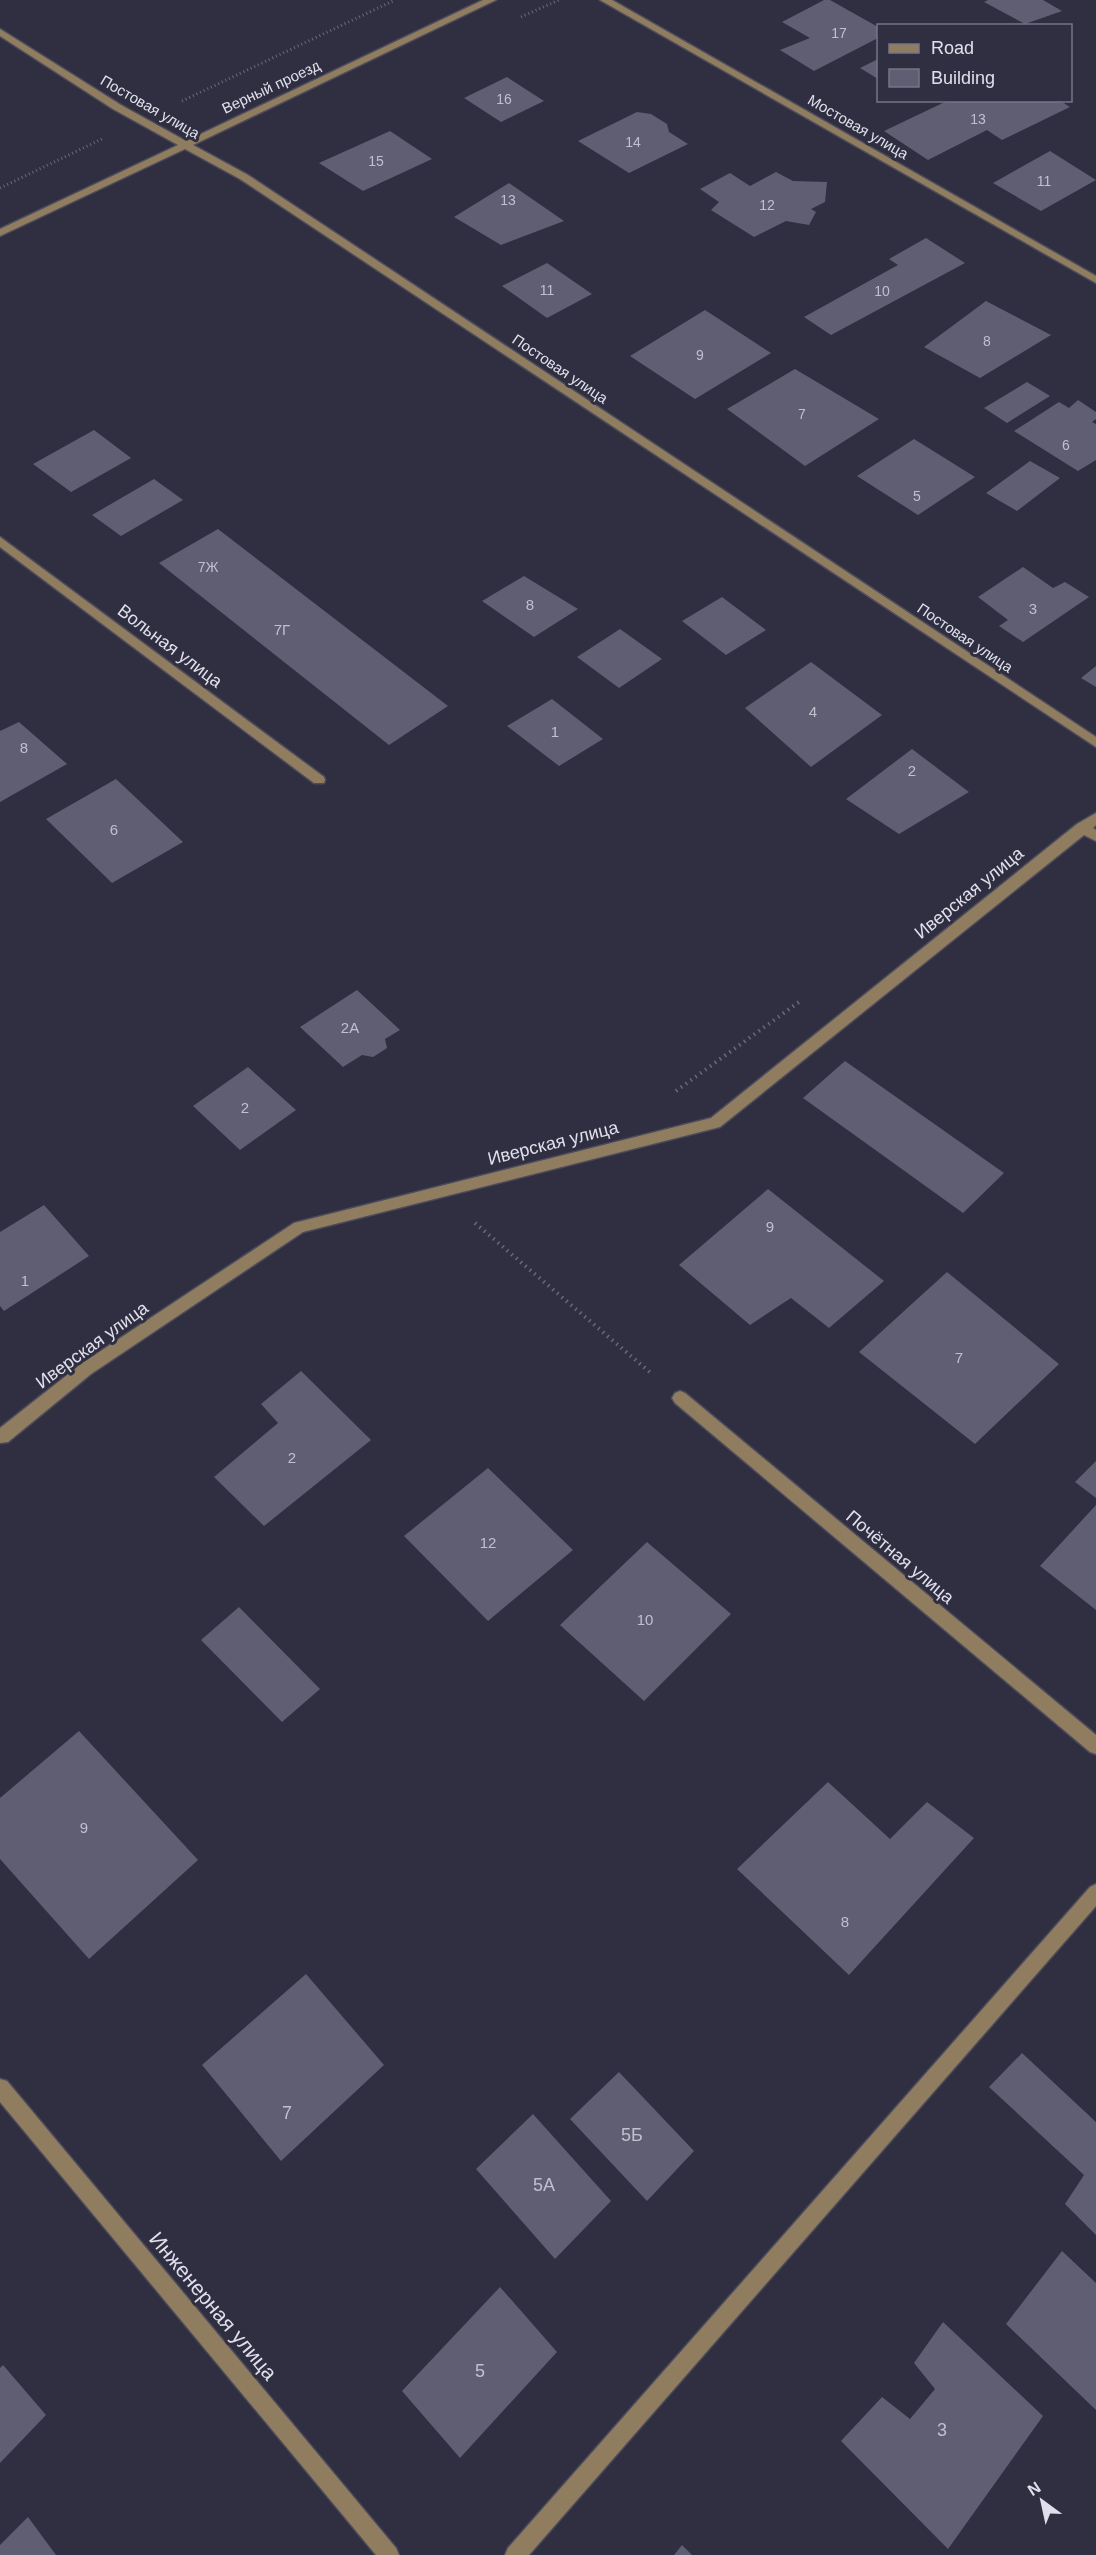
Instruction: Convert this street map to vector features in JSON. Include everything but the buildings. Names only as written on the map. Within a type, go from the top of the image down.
[{"type":"street","name":"Верный проезд","points":[[0,233],[491,0]]},
{"type":"street","name":"Мостовая улица","points":[[605,0],[1096,280]]},
{"type":"street","name":"Постовая улица","points":[[0,32],[141,120],[244,177],[1096,743]]},
{"type":"street","name":"Вольная улица","points":[[0,541],[319,780]]},
{"type":"street","name":"Иверская улица","points":[[1,1437],[86,1369],[299,1227],[715,1123],[1096,818]]},
{"type":"street","points":[[1082,827],[1096,836]]},
{"type":"street","name":"Почётная улица","points":[[680,1398],[1096,1746]]},
{"type":"street","points":[[515,2555],[1096,1893]]},
{"type":"street","name":"Инженерная улица","points":[[0,2088],[389,2555]]},
{"type":"path","points":[[0,188],[395,0]]},
{"type":"path","points":[[472,1221],[680,1398]]}]
